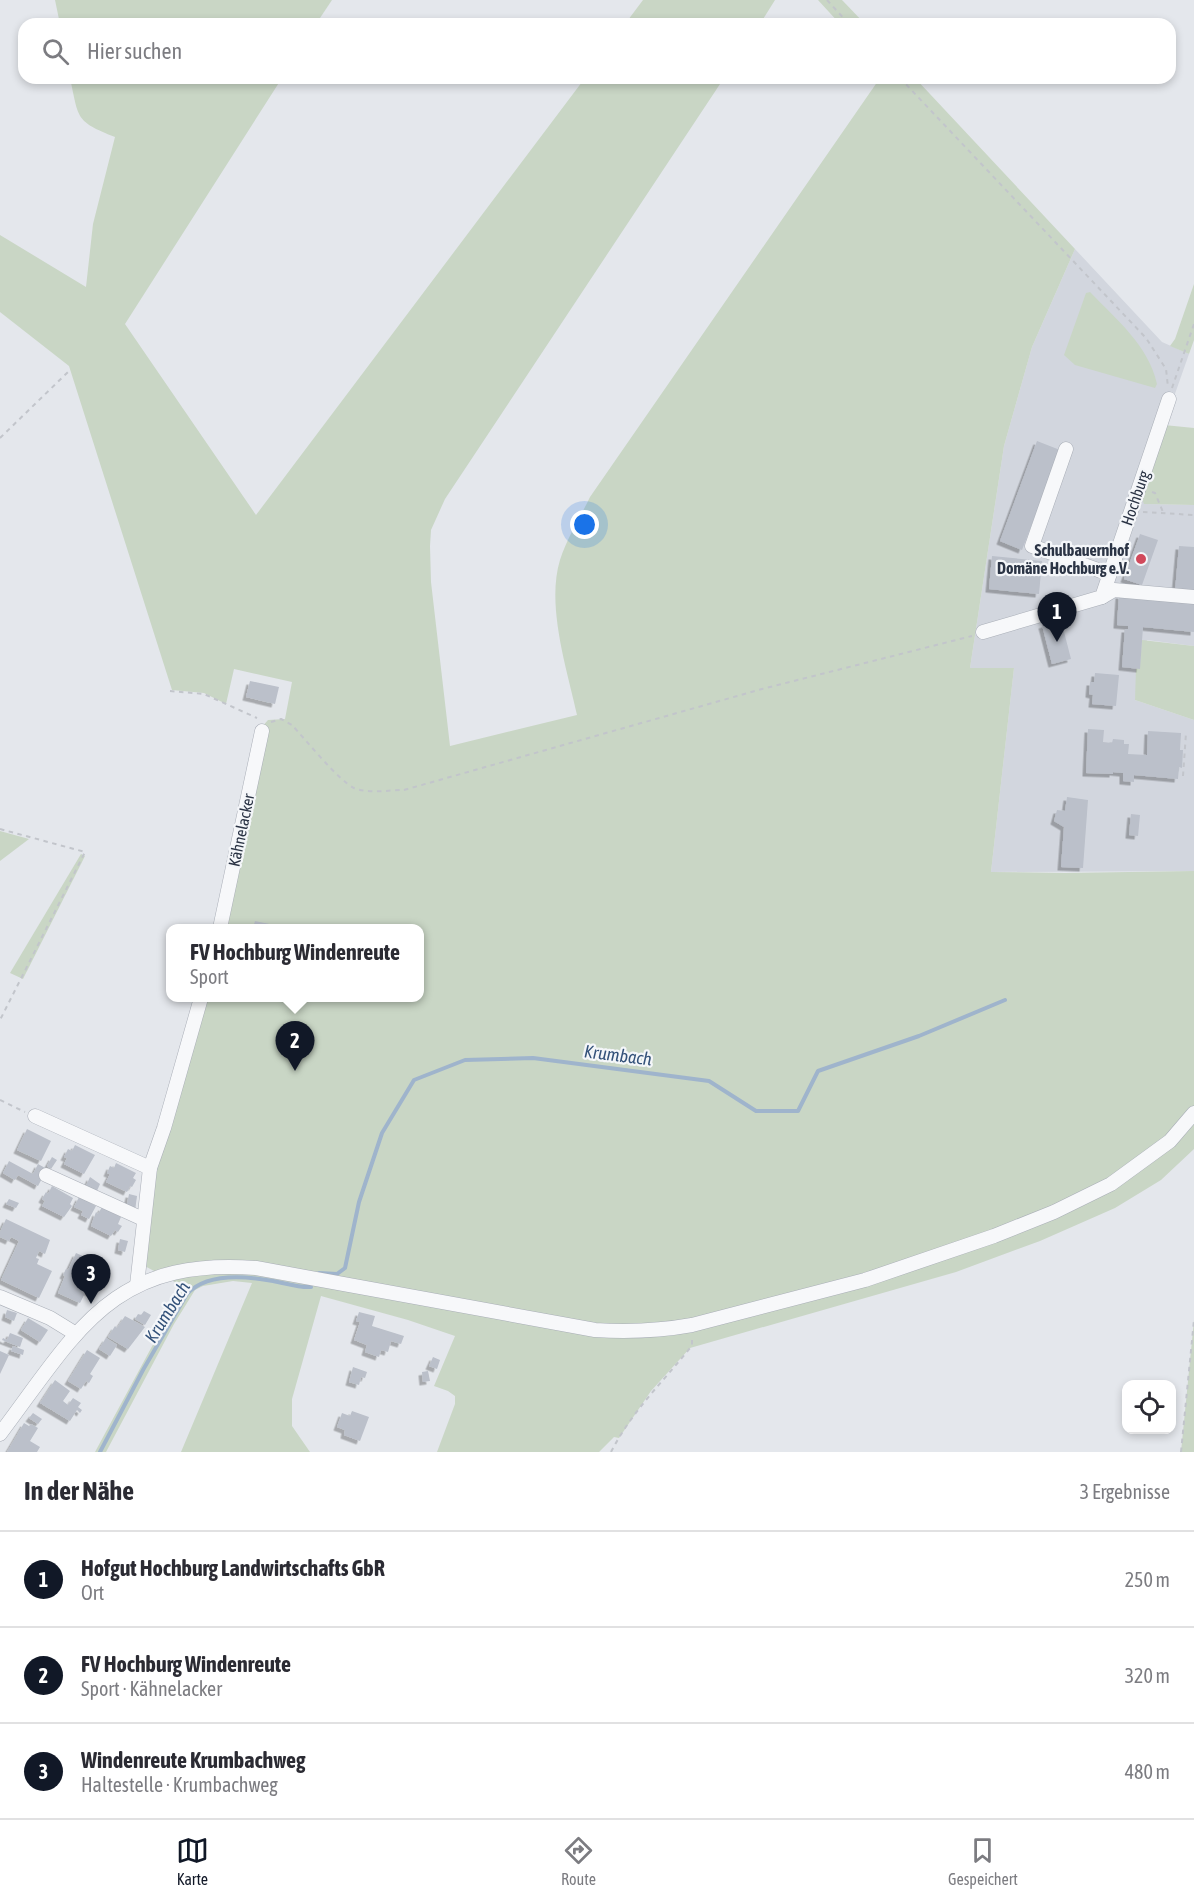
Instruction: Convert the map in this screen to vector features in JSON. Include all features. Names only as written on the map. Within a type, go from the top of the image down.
[{"type":"street","name":"Hochburg","points":[[1102,597],[1169,399]]},
{"type":"street","points":[[1066,449],[1032,546],[1109,574]]},
{"type":"street","points":[[983,632],[1102,597],[1114,590],[1194,597]]},
{"type":"street","name":"Kähnelacker","points":[[221,924],[264,727]]},
{"type":"street","points":[[137,1285],[150,1168],[164,1128],[200,1002]]},
{"type":"street","points":[[0,1434],[76,1334],[93,1316],[137,1285],[179,1270],[228,1266],[300,1275],[595,1330],[644,1331],[692,1325],[865,1280],[994,1236],[1054,1212],[1111,1184],[1170,1141],[1194,1113]]},
{"type":"street","points":[[35,1116],[150,1168]]},
{"type":"street","points":[[46,1175],[143,1219]]},
{"type":"street","points":[[0,1297],[50,1318],[76,1334]]},
{"type":"path","points":[[827,0],[844,18]]},
{"type":"path","points":[[906,84],[1146,338],[1166,369],[1169,399]]},
{"type":"path","points":[[1169,399],[1194,324]]},
{"type":"path","points":[[0,438],[69,371]]},
{"type":"path","points":[[1138,487],[1155,493],[1164,513]]},
{"type":"path","points":[[1130,512],[1194,515]]},
{"type":"path","points":[[170,691],[204,694],[251,714],[264,727],[281,719],[292,724],[343,780],[354,788],[404,790],[762,688],[983,632]]},
{"type":"path","points":[[1183,776],[1186,733]]},
{"type":"path","points":[[0,829],[86,852],[0,1020]]},
{"type":"path","points":[[0,1100],[35,1116]]},
{"type":"path","points":[[1181,1452],[1194,1320]]},
{"type":"path","points":[[611,1452],[651,1391],[692,1345],[692,1325]]},
{"type":"shaded area","points":[[1075,249],[1162,342],[1189,354],[1164,425],[1145,504],[1194,505],[1194,646],[1147,640],[1135,700],[1194,720],[1194,871],[991,872],[1014,668],[970,668],[1004,446],[1032,347]]},
{"type":"green space","points":[[55,0],[332,0],[320,18],[59,18]]},
{"type":"green space","points":[[643,0],[775,0],[764,18],[630,18]]},
{"type":"green space","points":[[818,0],[842,0],[859,18],[834,18]]},
{"type":"green space","points":[[71,84],[278,84],[125,324],[256,515],[580,84],[720,84],[445,499],[431,530],[431,582],[450,746],[577,715],[560,638],[555,597],[556,578],[563,552],[590,497],[876,84],[921,84],[1075,249],[1032,347],[1004,446],[970,668],[1014,668],[991,872],[1194,871],[1194,1149],[1161,1180],[1115,1208],[1040,1241],[956,1272],[690,1348],[651,1391],[619,1438],[614,1437],[599,1452],[437,1452],[455,1404],[455,1396],[434,1386],[455,1336],[408,1320],[321,1296],[292,1399],[292,1426],[310,1452],[181,1452],[252,1283],[233,1281],[203,1286],[195,1290],[174,1324],[106,1452],[95,1452],[184,1287],[141,1264],[146,1163],[195,1002],[424,1002],[424,924],[217,924],[260,729],[268,720],[285,719],[292,682],[234,669],[226,704],[204,693],[172,690],[69,366],[0,312],[0,235],[86,287],[93,224],[115,137],[86,122],[81,117]]},
{"type":"green space","points":[[1194,284],[1194,340],[1189,354],[1170,346],[1175,339]]},
{"type":"green space","points":[[1090,292],[1139,345],[1153,370],[1157,384],[1155,388],[1075,365],[1064,355],[1086,293]]},
{"type":"green space","points":[[1164,425],[1194,428],[1194,505],[1144,504],[1140,494]]},
{"type":"green space","points":[[1142,640],[1194,646],[1194,720],[1135,700],[1136,668],[1140,666]]},
{"type":"green space","points":[[0,831],[29,839],[0,861]]},
{"type":"green space","points":[[81,854],[85,856],[23,979],[10,973]]},
{"type":"green space","points":[[1194,1320],[1194,1452],[1181,1452]]},
{"type":"building","points":[[1037,441],[1060,450],[1022,550],[1000,541]]},
{"type":"building","name":"Schulbauernhof Domäne Hochburg e.V.","points":[[1140,534],[1158,540],[1142,585],[1124,579]]},
{"type":"building","points":[[1179,546],[1194,547],[1194,593],[1175,591]]},
{"type":"building","points":[[992,556],[1042,561],[1039,594],[989,589]]},
{"type":"building","points":[[1119,595],[1194,601],[1194,632],[1143,627],[1140,669],[1122,667],[1125,629],[1128,629],[1128,626],[1117,625]]},
{"type":"building","points":[[1061,620],[1071,659],[1052,664],[1042,625]]},
{"type":"building","points":[[1095,673],[1119,675],[1116,706],[1092,704],[1093,695],[1089,694],[1090,682],[1094,682]]},
{"type":"building","points":[[250,681],[279,687],[275,704],[246,697]]},
{"type":"building","points":[[1088,729],[1104,730],[1103,742],[1112,743],[1113,739],[1124,740],[1124,744],[1129,744],[1128,754],[1147,755],[1148,731],[1181,733],[1182,768],[1179,767],[1178,779],[1134,775],[1134,782],[1123,781],[1123,773],[1086,773]]},
{"type":"building","points":[[1067,797],[1088,800],[1083,868],[1061,867],[1064,827],[1054,821],[1057,810],[1065,811]]},
{"type":"building","points":[[1131,814],[1140,815],[1138,836],[1129,835]]},
{"type":"building","points":[[255,921],[270,924],[254,924]]},
{"type":"building","points":[[27,1129],[51,1141],[41,1161],[17,1150]]},
{"type":"building","points":[[75,1145],[95,1155],[84,1174],[64,1164],[67,1158],[64,1157],[68,1149],[72,1151]]},
{"type":"building","points":[[52,1157],[57,1160],[51,1169],[47,1166]]},
{"type":"building","points":[[9,1161],[33,1174],[38,1164],[47,1169],[38,1186],[18,1175],[15,1180],[3,1173]]},
{"type":"building","points":[[116,1163],[136,1173],[133,1178],[136,1180],[127,1192],[106,1182],[110,1174],[107,1173],[110,1166],[114,1168]]},
{"type":"building","points":[[90,1177],[100,1184],[96,1193],[85,1188]]},
{"type":"building","points":[[52,1186],[73,1198],[70,1204],[72,1206],[64,1217],[42,1206],[45,1201],[42,1199]]},
{"type":"building","points":[[129,1194],[137,1196],[135,1211],[126,1209]]},
{"type":"building","points":[[79,1197],[96,1206],[89,1219],[81,1215],[83,1211],[74,1207]]},
{"type":"building","points":[[9,1199],[19,1203],[16,1208],[6,1204]]},
{"type":"building","points":[[102,1207],[121,1217],[118,1224],[122,1226],[111,1236],[91,1226],[96,1212],[98,1214]]},
{"type":"building","points":[[6,1219],[50,1240],[45,1254],[39,1251],[36,1258],[39,1259],[37,1264],[52,1271],[39,1298],[1,1280],[19,1241],[11,1237],[9,1241],[0,1237]]},
{"type":"building","points":[[120,1239],[128,1241],[125,1252],[118,1250]]},
{"type":"building","points":[[76,1253],[103,1265],[91,1293],[86,1291],[80,1303],[58,1293],[65,1276],[63,1275]]},
{"type":"building","points":[[7,1310],[17,1313],[14,1321],[5,1317]]},
{"type":"building","points":[[144,1311],[151,1315],[145,1325],[135,1319]]},
{"type":"building","points":[[359,1312],[375,1316],[372,1326],[404,1336],[401,1344],[391,1341],[388,1352],[381,1350],[379,1357],[365,1352],[367,1345],[354,1340],[360,1322],[356,1321]]},
{"type":"building","points":[[125,1316],[145,1327],[128,1349],[108,1337]]},
{"type":"building","points":[[28,1318],[48,1330],[40,1342],[21,1330]]},
{"type":"building","points":[[10,1333],[23,1338],[20,1347],[2,1340],[3,1338],[7,1340]]},
{"type":"building","points":[[106,1338],[117,1345],[110,1356],[99,1349]]},
{"type":"building","points":[[13,1346],[24,1350],[23,1355],[11,1351]]},
{"type":"building","points":[[87,1350],[100,1358],[90,1374],[93,1376],[89,1383],[86,1381],[81,1389],[68,1381]]},
{"type":"building","points":[[0,1351],[9,1355],[0,1374]]},
{"type":"building","points":[[433,1357],[440,1360],[437,1369],[429,1366]]},
{"type":"building","points":[[353,1367],[367,1372],[365,1378],[361,1377],[359,1385],[349,1382]]},
{"type":"building","points":[[428,1371],[430,1381],[423,1382],[422,1372]]},
{"type":"building","points":[[55,1380],[70,1391],[63,1401],[68,1405],[73,1398],[81,1403],[78,1407],[82,1410],[80,1413],[77,1410],[70,1421],[40,1403]]},
{"type":"building","points":[[352,1411],[369,1417],[360,1441],[344,1435],[345,1430],[337,1427],[342,1413],[350,1416]]},
{"type":"building","points":[[33,1413],[42,1419],[38,1424],[29,1418]]},
{"type":"building","points":[[24,1423],[38,1428],[30,1441],[40,1447],[37,1452],[7,1452]]},
{"type":"waterway","name":"Krumbach","points":[[319,1273],[337,1274],[345,1268],[359,1202],[382,1133],[414,1080],[465,1060],[533,1058],[709,1081],[756,1111],[798,1111],[818,1071],[919,1036],[1005,1000]]},
{"type":"waterway","name":"Krumbach","points":[[100,1452],[143,1370],[187,1294],[195,1287],[227,1277],[262,1279],[311,1287]]},
{"type":"place","name":"Schulbauernhof Domäne Hochburg e.V.","points":[[1141,559]]},
{"type":"place","name":"Hofgut Hochburg Landwirtschafts GbR","points":[[1057,642]]},
{"type":"place","name":"FV Hochburg Windenreute","points":[[295,1071]]},
{"type":"place","name":"Windenreute Krumbachweg","points":[[91,1304]]}]
